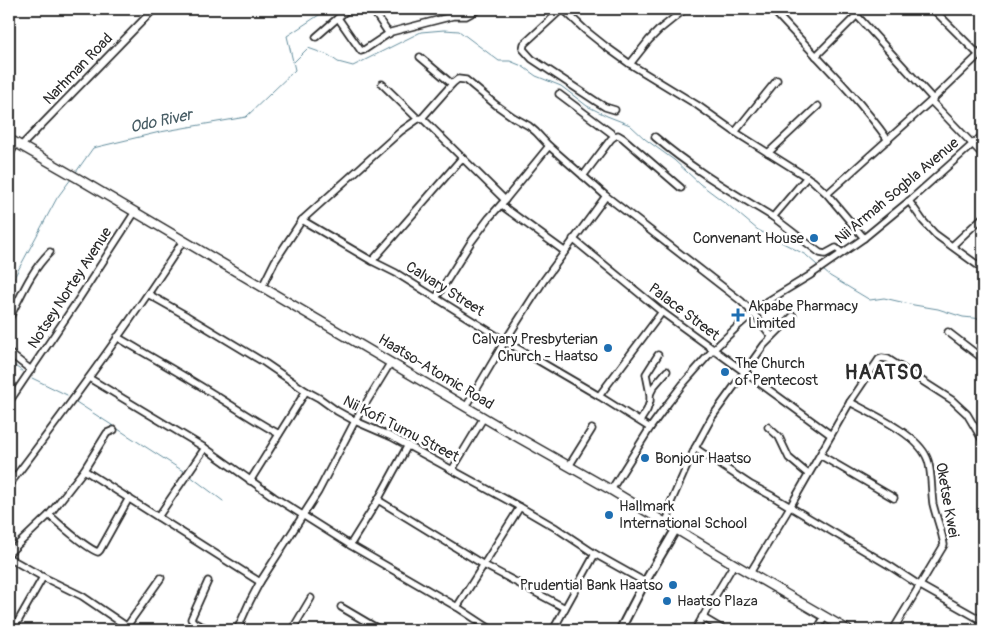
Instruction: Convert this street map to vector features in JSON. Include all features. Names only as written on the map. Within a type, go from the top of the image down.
[{"type":"main road","name":"Haatso-Atomic Road","points":[[15,143],[848,630]]},
{"type":"street","name":"Narhman Road","points":[[9,156],[15,143],[154,9]]},
{"type":"street","points":[[316,37],[348,9]]},
{"type":"street","points":[[372,9],[389,34]]},
{"type":"street","points":[[447,9],[453,16]]},
{"type":"street","points":[[338,18],[361,51],[389,34],[453,16],[466,16],[479,9]]},
{"type":"street","points":[[630,64],[659,30],[685,9]]},
{"type":"street","points":[[772,9],[857,101],[888,140]]},
{"type":"street","points":[[851,9],[983,155]]},
{"type":"street","points":[[826,194],[932,100],[981,53],[933,9]]},
{"type":"street","points":[[615,110],[605,107],[532,59],[523,49],[524,44],[565,10],[598,40],[630,64],[697,105],[807,178],[826,194],[864,238]]},
{"type":"street","points":[[816,56],[857,15]]},
{"type":"street","points":[[420,56],[452,84]]},
{"type":"street","points":[[262,287],[275,261],[302,220],[401,131],[420,118],[458,79],[466,80],[496,105],[529,126],[606,196],[732,293],[753,313],[772,337]]},
{"type":"street","points":[[735,132],[777,80]]},
{"type":"street","points":[[382,84],[462,158],[503,203],[564,251]]},
{"type":"street","points":[[559,94],[616,136],[618,135],[623,138],[681,188]]},
{"type":"street","points":[[768,153],[818,106]]},
{"type":"street","name":"Nii Armah Sogbla Avenue","points":[[611,490],[650,428],[682,384],[713,350],[763,304],[809,276],[864,238],[983,135]]},
{"type":"street","points":[[583,176],[613,136],[616,136]]},
{"type":"street","points":[[655,137],[685,162],[773,217],[820,253],[824,254],[836,248],[842,253]]},
{"type":"street","points":[[436,298],[471,242],[549,146]]},
{"type":"street","points":[[372,261],[462,158]]},
{"type":"street","points":[[773,217],[807,178]]},
{"type":"street","points":[[466,407],[544,280],[606,196]]},
{"type":"street","points":[[909,201],[935,234],[983,269]]},
{"type":"street","name":"Notsey Nortey Avenue","points":[[9,402],[135,212]]},
{"type":"street","points":[[952,246],[983,217]]},
{"type":"street","name":"Calvary Street","points":[[302,220],[396,273],[650,428]]},
{"type":"street","name":"Palace Street","points":[[573,239],[662,312],[832,435]]},
{"type":"street","points":[[9,485],[89,378],[183,241]]},
{"type":"street","points":[[9,319],[32,273],[50,252]]},
{"type":"street","name":"Nii Kofi Tumu Street","points":[[148,294],[265,363],[337,411],[408,445],[520,507],[645,582]]},
{"type":"street","points":[[599,396],[662,312]]},
{"type":"street","points":[[665,523],[669,515],[668,508],[695,448],[712,418],[764,345],[793,316]]},
{"type":"street","points":[[948,332],[983,359]]},
{"type":"street","points":[[117,338],[279,434]]},
{"type":"street","points":[[9,353],[31,370]]},
{"type":"street","points":[[640,421],[650,401],[646,374],[658,355]]},
{"type":"street","points":[[750,573],[850,402],[879,359],[885,358],[952,400],[967,414],[982,437]]},
{"type":"street","points":[[237,630],[260,582],[318,492],[355,421],[391,362]]},
{"type":"street","points":[[650,394],[666,371]]},
{"type":"street","points":[[89,378],[205,448],[250,481],[350,545],[457,607],[492,630]]},
{"type":"street","points":[[250,481],[306,391]]},
{"type":"street","name":"Oketse Kwei","points":[[850,402],[900,429],[912,439],[927,458],[933,504],[944,545],[893,630]]},
{"type":"street","points":[[452,470],[484,417]]},
{"type":"street","points":[[768,427],[779,437],[789,458],[808,474]]},
{"type":"street","points":[[569,466],[592,429]]},
{"type":"street","points":[[9,553],[49,515],[84,470],[107,433],[114,430]]},
{"type":"street","points":[[350,545],[378,500],[408,445]]},
{"type":"street","points":[[158,517],[205,448]]},
{"type":"street","points":[[695,448],[751,486],[772,496],[919,585],[983,621]]},
{"type":"street","points":[[820,456],[894,498]]},
{"type":"street","points":[[84,470],[260,582]]},
{"type":"street","points":[[49,515],[82,542],[98,552],[129,498]]},
{"type":"street","points":[[378,500],[484,565],[565,608]]},
{"type":"street","points":[[457,607],[520,507]]},
{"type":"street","points":[[620,630],[676,529]]},
{"type":"street","points":[[553,630],[596,554]]},
{"type":"street","points":[[9,558],[44,578],[82,596],[130,628],[161,578]]},
{"type":"street","points":[[695,630],[734,564]]},
{"type":"street","points":[[11,630],[44,578]]},
{"type":"street","points":[[208,581],[192,622],[215,630]]},
{"type":"street","points":[[292,630],[311,598]]},
{"type":"street","points":[[342,607],[380,630]]},
{"type":"street","points":[[816,630],[825,616]]},
{"type":"street","points":[[702,617],[724,630]]},
{"type":"waterway","name":"Odo River","points":[[76,172],[93,148],[160,132],[246,117],[295,70],[287,36],[328,9]]},
{"type":"waterway","points":[[293,63],[308,48],[328,55],[338,62],[353,66],[421,32],[459,31],[499,61],[510,61],[522,66],[536,76],[561,86],[587,106],[630,125],[758,230],[806,255],[818,266]]},
{"type":"waterway","name":"Odo River","points":[[9,287],[57,198],[71,179]]},
{"type":"waterway","points":[[823,270],[870,300],[884,298],[938,309],[963,317],[983,319]]},
{"type":"waterway","points":[[9,362],[22,371]]},
{"type":"waterway","points":[[32,378],[67,395]]},
{"type":"waterway","points":[[76,402],[183,471]]},
{"type":"waterway","points":[[190,476],[223,501]]},
{"type":"place","name":"Convenant House","points":[[814,238]]},
{"type":"place","name":"Akpabe Pharmacy Limited","points":[[738,315]]},
{"type":"place","name":"Calvary Presbyterian Church - Haatso","points":[[608,348]]},
{"type":"place","name":"The Church of Pentecost","points":[[725,372]]},
{"type":"place","name":"Bonjour Haatso","points":[[645,458]]},
{"type":"place","name":"Hallmark International School","points":[[609,515]]},
{"type":"place","name":"Prudential Bank Haatso","points":[[673,585]]},
{"type":"place","name":"Haatso Plaza","points":[[667,601]]},
{"type":"district","name":"HAATSO","points":[[884,372]]}]
